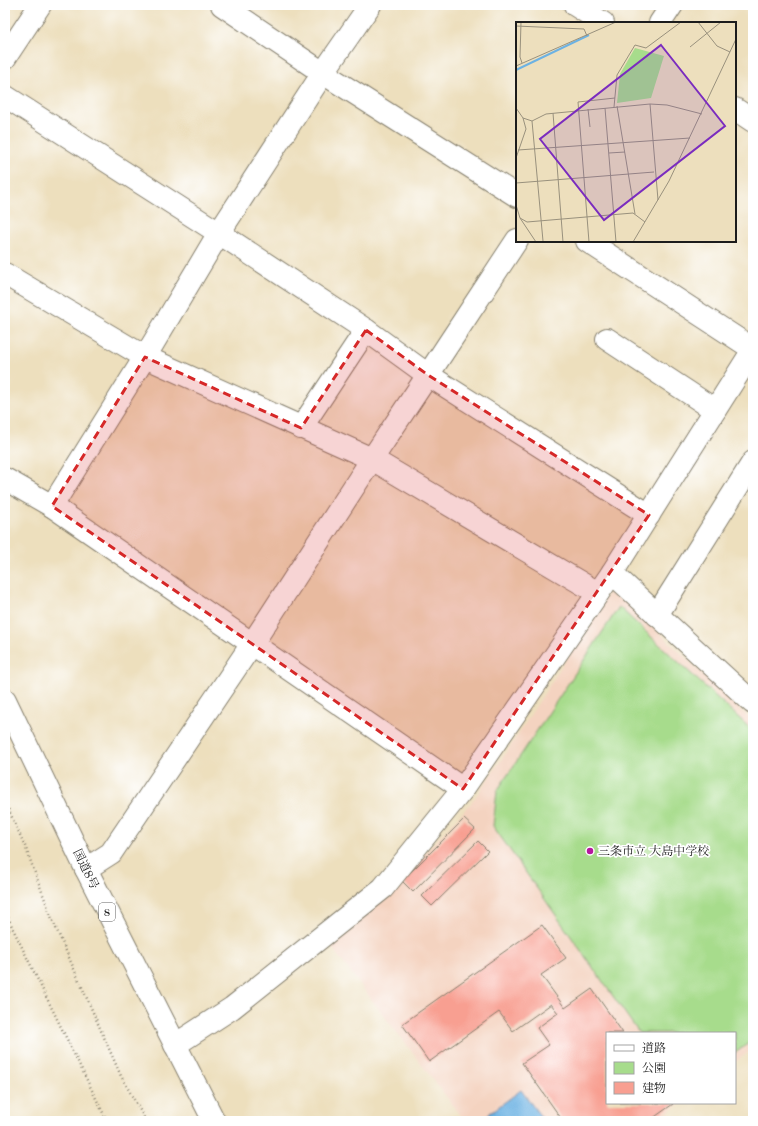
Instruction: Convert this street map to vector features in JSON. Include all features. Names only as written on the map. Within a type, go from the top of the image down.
[{"type":"main road","points":[[5,58],[40,5]]},
{"type":"main road","points":[[222,5],[323,73],[516,195]]},
{"type":"main road","points":[[52,506],[145,358],[219,233],[323,73],[370,5]]},
{"type":"main road","points":[[575,5],[601,22]]},
{"type":"main road","points":[[661,22],[672,5]]},
{"type":"main road","points":[[5,96],[219,233],[366,330],[428,375],[649,514]]},
{"type":"main road","points":[[736,110],[753,121]]},
{"type":"main road","points":[[86,869],[111,853],[252,644],[516,242]]},
{"type":"main road","points":[[175,1045],[232,1008],[383,888],[463,789],[612,573],[753,349],[589,242]]},
{"type":"main road","points":[[5,274],[145,358],[372,459],[598,593]]},
{"type":"main road","points":[[301,428],[366,330]]},
{"type":"main road","points":[[607,340],[715,410]]},
{"type":"main road","points":[[657,615],[753,462]]},
{"type":"main road","points":[[5,479],[52,506],[463,789]]},
{"type":"main road","points":[[612,573],[753,703]]},
{"type":"main road","name":"国道8号","points":[[5,700],[86,869],[214,1121]]},
{"type":"path","points":[[5,802],[26,846],[52,919],[118,1068],[146,1121]]},
{"type":"path","points":[[5,910],[108,1121]]},
{"type":"path","points":[[5,931],[13,929]]},
{"type":"highlighted area","points":[[366,330],[428,375],[649,515],[463,789],[52,506],[145,357],[301,428]]},
{"type":"shaded area","name":"三条市立 大島中学校","points":[[608,593],[619,594],[753,722],[753,1049],[736,1061],[736,1032],[606,1032],[606,1104],[680,1104],[657,1121],[465,1121],[329,944],[382,899],[472,802],[508,750]]},
{"type":"green space","points":[[619,607],[753,731],[753,1040],[736,1052],[736,1032],[638,1032],[493,826],[497,791]]},
{"type":"water","points":[[521,1090],[544,1121],[484,1121],[482,1119]]},
{"type":"building","points":[[464,819],[475,829],[413,892],[402,881]]},
{"type":"building","points":[[478,841],[488,851],[432,906],[422,896]]},
{"type":"building","points":[[542,925],[566,958],[541,975],[565,1008],[592,989],[622,1032],[606,1032],[606,1104],[673,1104],[649,1121],[563,1121],[522,1063],[549,1045],[537,1028],[558,1013],[551,1004],[513,1031],[499,1012],[429,1062],[402,1024]]},
{"type":"place","name":"三条市立 大島中学校","points":[[590,851]]}]
